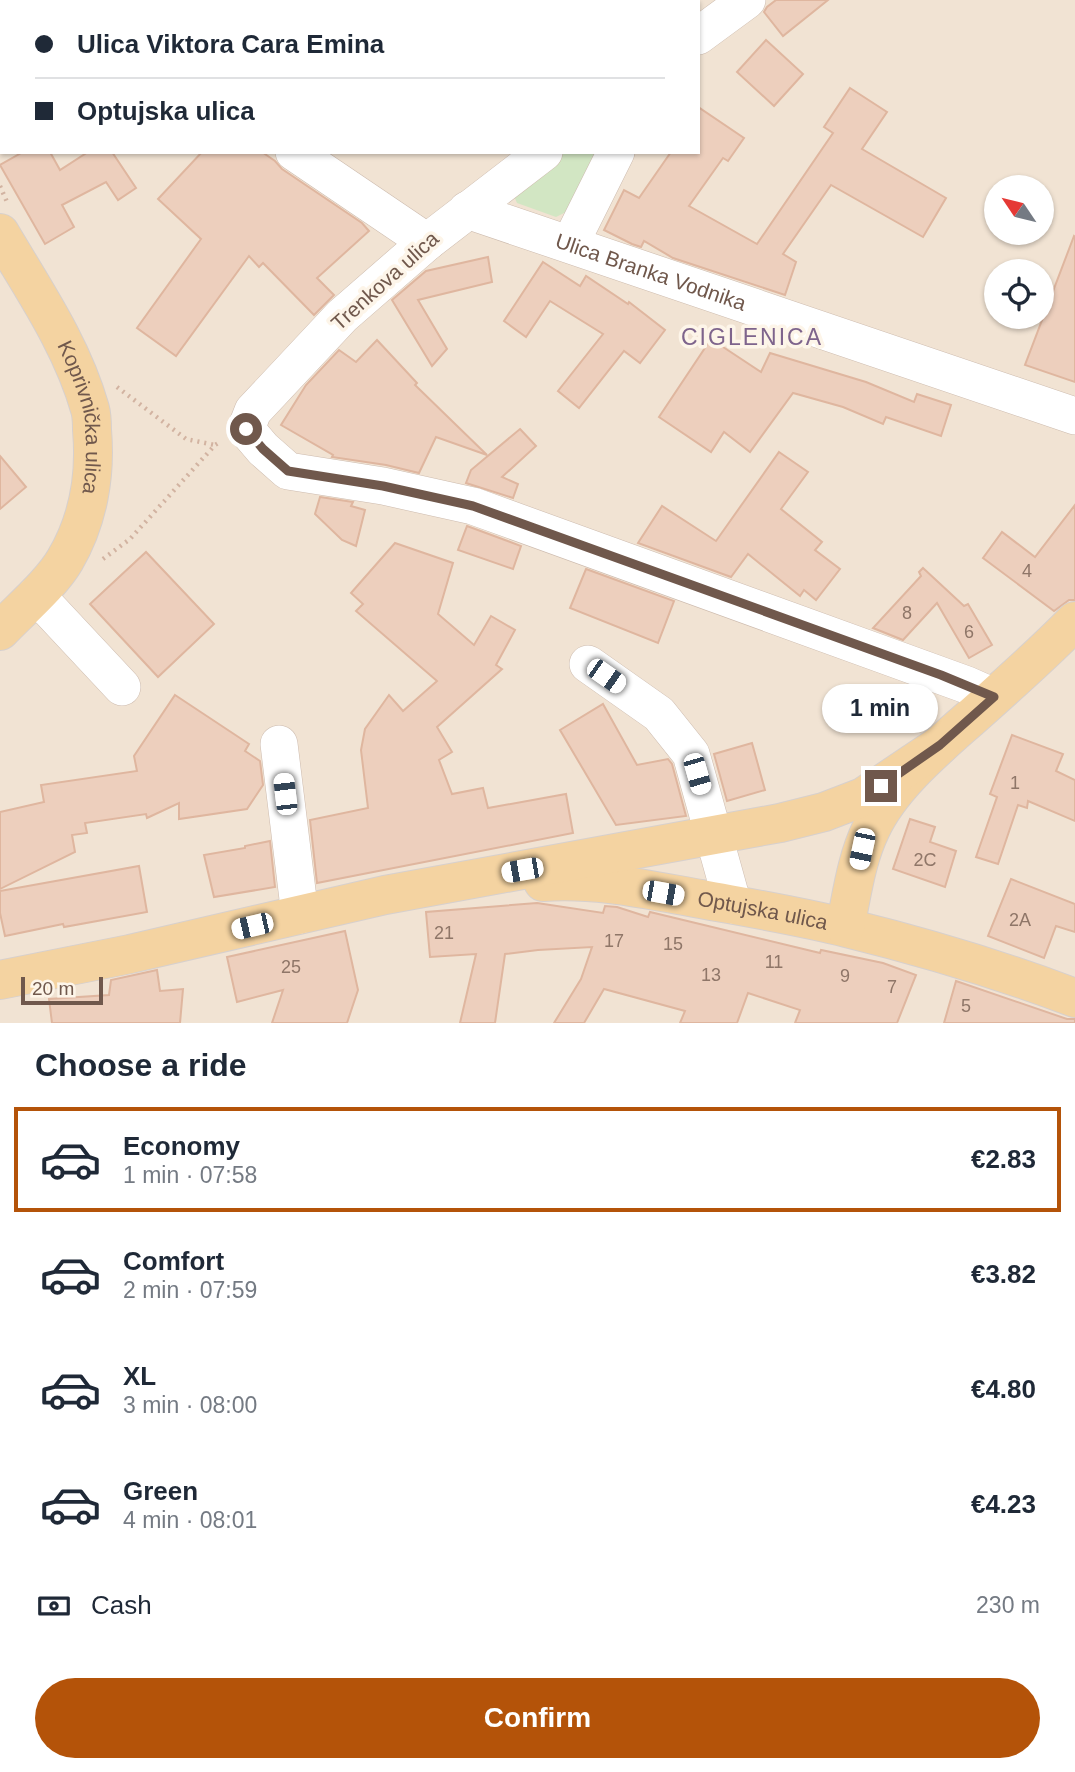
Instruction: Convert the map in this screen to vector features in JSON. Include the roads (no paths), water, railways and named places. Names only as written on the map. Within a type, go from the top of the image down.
[{"type":"main road","name":"Koprivnička ulica","points":[[0,233],[74,363],[91,412],[93,442],[88,507],[78,533],[64,561],[36,595],[0,631]]},
{"type":"main road","points":[[845,927],[862,849],[872,826],[900,786],[940,745],[1048,649],[1075,621]]},
{"type":"main road","name":"Optujska ulica","points":[[0,980],[130,954],[361,900],[780,823],[863,797],[940,745]]},
{"type":"main road","name":"Optujska ulica","points":[[440,885],[554,881],[616,885],[733,905],[845,927],[1025,979],[1075,998]]},
{"type":"street","points":[[700,32],[747,0]]},
{"type":"street","points":[[297,154],[427,242]]},
{"type":"street","name":"Trenkova ulica","points":[[541,154],[427,242],[342,316],[231,437],[263,449],[288,471],[383,486],[473,506],[941,675],[994,697]]},
{"type":"street","points":[[570,244],[615,154]]},
{"type":"street","name":"Ulica Branka Vodnika","points":[[467,210],[1075,416]]},
{"type":"street","points":[[36,595],[122,687]]},
{"type":"street","points":[[588,664],[659,714],[691,754],[733,905]]},
{"type":"street","points":[[279,744],[300,915]]},
{"type":"district","name":"CIGLENICA","points":[[752,337]]}]
